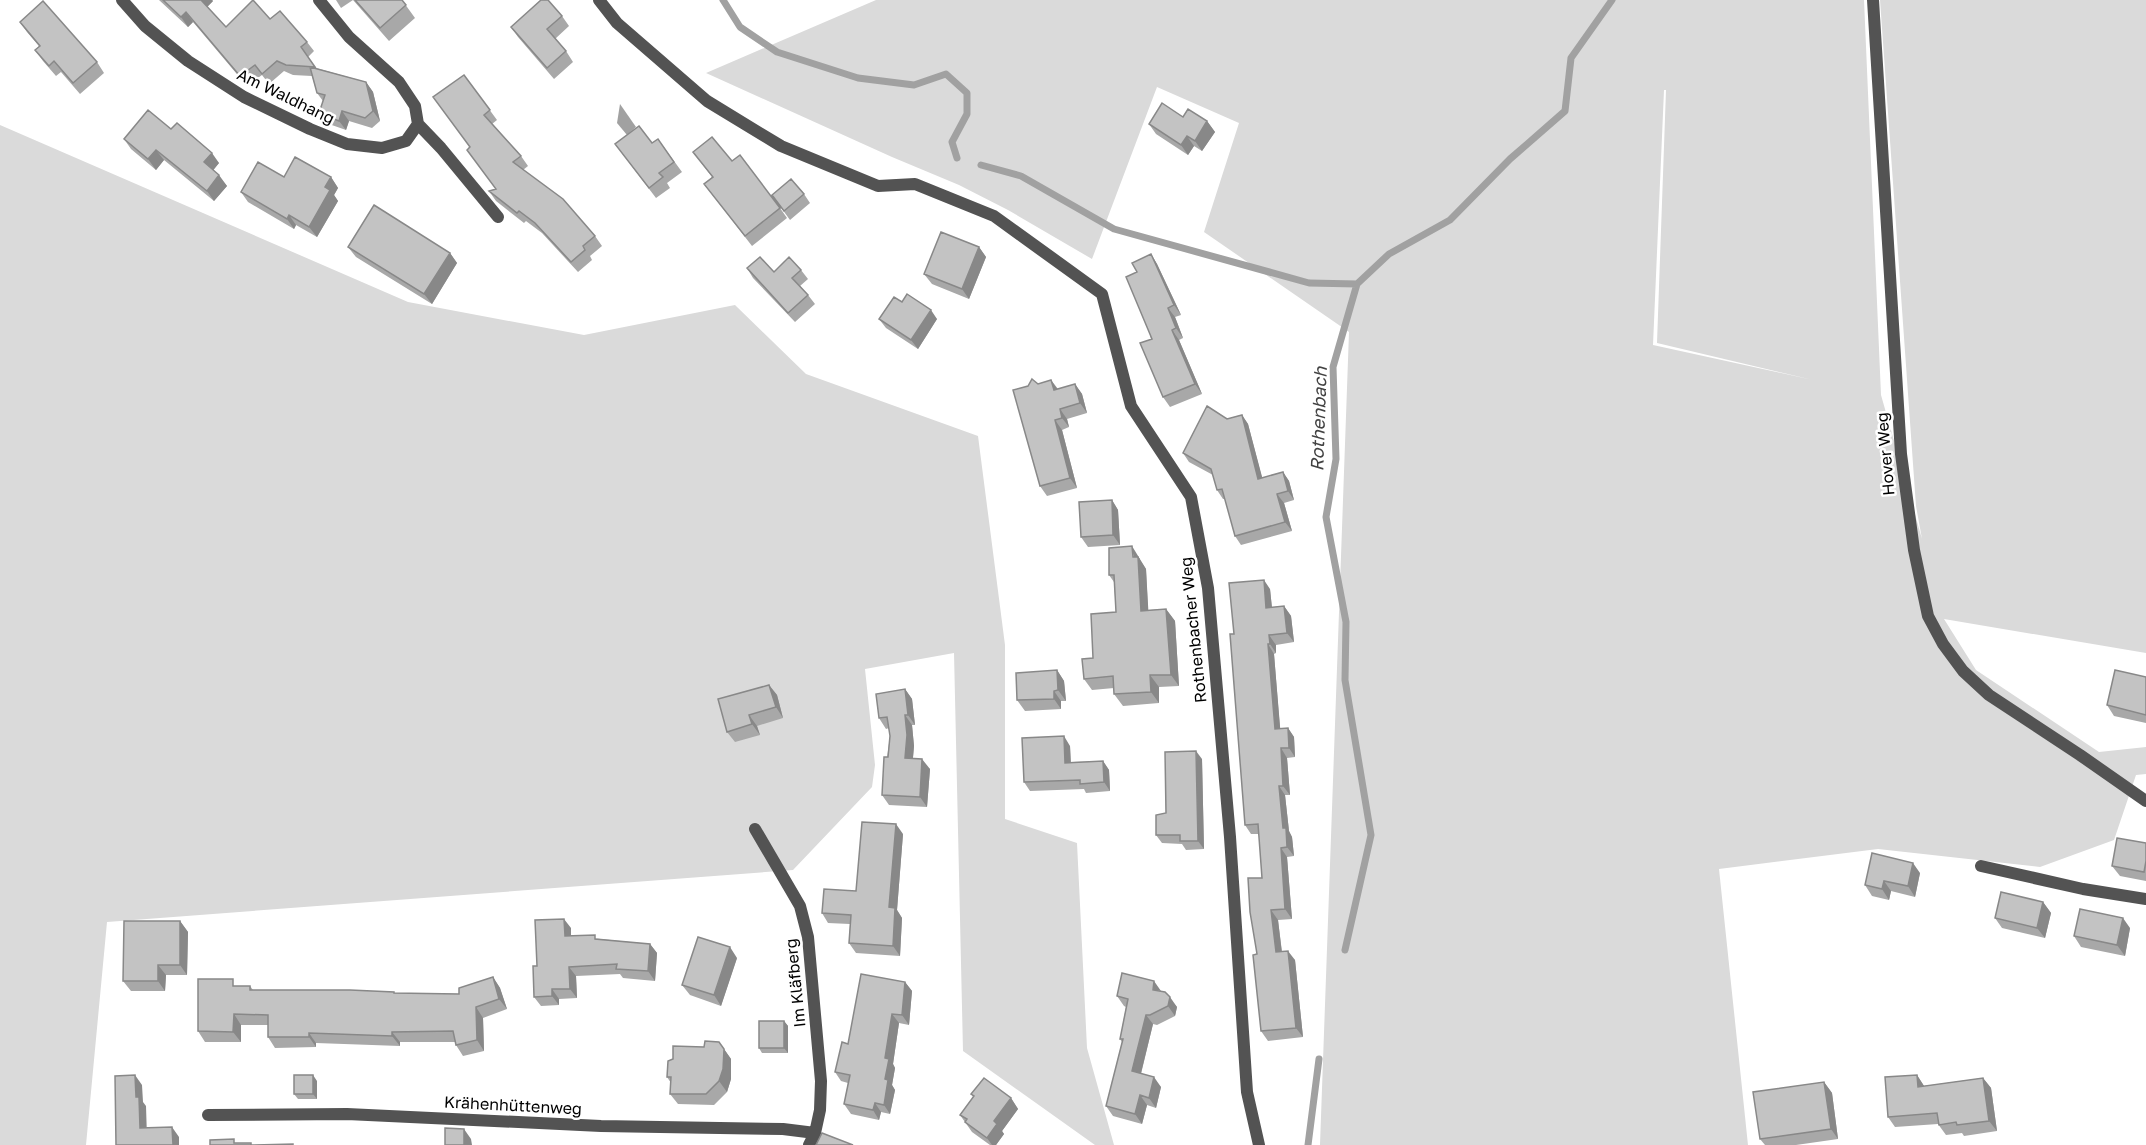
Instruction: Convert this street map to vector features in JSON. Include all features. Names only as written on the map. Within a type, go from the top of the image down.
[{"type":"street","name":"Am Waldhang","points":[[122,0],[145,26],[188,61],[243,97],[310,129],[347,144],[382,148],[406,141],[418,124]]},
{"type":"street","points":[[319,0],[349,37],[399,82],[415,106],[418,124],[498,217]]},
{"type":"street","name":"Rothenbacher Weg","points":[[599,0],[617,23],[707,101],[781,146],[878,186],[915,184],[994,216],[1102,294],[1131,406],[1191,497],[1208,588],[1230,837],[1247,1092],[1259,1145]]},
{"type":"street","name":"Hover Weg","points":[[1874,0],[1901,454],[1914,550],[1928,616],[1942,644],[1963,672],[1989,695],[2145,799]]},
{"type":"street","name":"Im Kläfberg","points":[[755,829],[801,906],[808,937],[821,1081],[820,1110],[815,1133],[809,1145]]},
{"type":"street","points":[[1982,866],[2083,889],[2146,899]]},
{"type":"street","name":"Krähenhüttenweg","points":[[208,1115],[347,1114],[601,1126],[783,1129],[815,1133]]},
{"type":"shaded area","points":[[876,0],[1864,0],[1881,395],[1922,539],[1916,506],[1880,0],[2146,0],[2146,653],[1944,619],[1976,670],[2099,752],[2146,747],[2146,774],[2136,775],[2114,840],[2040,867],[1878,849],[1719,869],[1748,1145],[1320,1145],[1349,332],[1204,232],[1239,123],[1157,87],[1092,259],[1008,210],[959,185],[706,73]],"holes":[[[1664,90],[1666,90],[1657,343],[1813,380],[1653,345]]]},
{"type":"shaded area","points":[[620,104],[636,127],[627,135],[617,123]]},
{"type":"shaded area","points":[[0,125],[408,302],[584,335],[735,305],[806,374],[978,436],[1005,645],[1005,819],[1077,843],[1087,1048],[1114,1145],[1095,1145],[963,1051],[954,653],[865,669],[875,765],[872,787],[793,870],[107,922],[86,1145],[0,1145]]},
{"type":"building","points":[[163,0],[201,0],[226,27],[253,0],[270,19],[280,11],[307,42],[301,47],[315,67],[286,65],[277,61],[262,74],[255,65],[240,76],[186,12],[181,17]]},
{"type":"building","points":[[355,0],[402,0],[406,5],[380,28]]},
{"type":"building","points":[[541,0],[548,0],[562,16],[547,29],[566,51],[547,68],[511,27]]},
{"type":"building","points":[[43,1],[97,62],[73,83],[54,61],[49,66],[35,50],[40,46],[20,22]]},
{"type":"building","points":[[310,67],[366,82],[373,111],[365,118],[342,111],[339,121],[319,113],[325,95],[317,93]]},
{"type":"building","points":[[464,75],[490,110],[484,115],[521,156],[513,162],[563,199],[595,236],[583,246],[585,250],[571,262],[535,223],[519,211],[517,213],[489,191],[496,189],[467,150],[470,147],[433,97]]},
{"type":"building","points":[[1162,103],[1183,117],[1188,109],[1207,121],[1195,141],[1187,136],[1181,145],[1149,124]]},
{"type":"building","points":[[148,110],[171,129],[177,123],[212,153],[204,162],[219,175],[207,191],[156,150],[148,159],[124,139]]},
{"type":"building","points":[[639,126],[652,143],[658,139],[674,162],[659,173],[663,177],[649,188],[615,144]]},
{"type":"building","points":[[712,137],[732,161],[740,155],[780,208],[745,236],[704,184],[713,177],[693,152]]},
{"type":"building","points":[[295,157],[331,177],[325,187],[330,190],[309,227],[289,215],[287,219],[241,192],[258,162],[284,177]]},
{"type":"building","points":[[791,179],[804,194],[784,211],[772,195]]},
{"type":"building","points":[[374,205],[450,253],[424,294],[348,247]]},
{"type":"building","points":[[941,232],[979,247],[962,289],[924,274]]},
{"type":"building","points":[[1151,254],[1174,305],[1168,308],[1176,328],[1172,330],[1195,384],[1163,397],[1140,343],[1152,339],[1126,277],[1137,272],[1132,263]]},
{"type":"building","points":[[760,257],[774,272],[789,257],[801,270],[792,278],[808,295],[788,313],[747,268]]},
{"type":"building","points":[[907,294],[931,310],[911,340],[879,319],[894,297],[902,302]]},
{"type":"building","points":[[1032,379],[1038,384],[1051,380],[1054,390],[1075,384],[1080,403],[1060,409],[1062,418],[1055,420],[1070,478],[1040,486],[1013,390],[1028,386]]},
{"type":"building","points":[[1207,406],[1227,419],[1242,415],[1258,479],[1283,472],[1288,491],[1277,494],[1285,522],[1235,536],[1222,489],[1217,490],[1211,469],[1183,453]]},
{"type":"building","points":[[1112,500],[1113,535],[1081,537],[1079,502]]},
{"type":"building","points":[[1132,546],[1133,557],[1138,557],[1141,611],[1166,609],[1171,675],[1150,675],[1151,692],[1114,694],[1113,676],[1084,679],[1082,659],[1093,658],[1091,614],[1116,612],[1114,575],[1109,575],[1109,548]]},
{"type":"building","points":[[1264,580],[1266,608],[1284,606],[1287,633],[1269,635],[1270,644],[1268,644],[1275,729],[1288,728],[1289,748],[1281,748],[1283,786],[1279,786],[1287,847],[1281,848],[1285,909],[1271,910],[1276,952],[1288,951],[1296,1028],[1261,1031],[1253,955],[1257,954],[1250,912],[1248,878],[1262,878],[1258,824],[1245,825],[1230,634],[1234,634],[1229,583]]},
{"type":"building","points":[[1057,670],[1058,690],[1054,691],[1054,699],[1017,700],[1016,673]]},
{"type":"building","points":[[2115,670],[2146,677],[2146,715],[2107,705]]},
{"type":"building","points":[[769,685],[776,707],[749,715],[752,724],[727,732],[718,699]]},
{"type":"building","points":[[905,689],[908,715],[905,715],[907,735],[905,758],[922,759],[920,797],[882,795],[884,757],[888,757],[890,736],[887,717],[879,718],[876,694]]},
{"type":"building","points":[[1064,736],[1065,763],[1103,761],[1104,782],[1080,784],[1080,780],[1024,782],[1022,738]]},
{"type":"building","points":[[1196,751],[1198,841],[1180,841],[1180,835],[1156,835],[1156,815],[1166,813],[1165,752]]},
{"type":"building","points":[[862,822],[896,824],[889,907],[895,908],[893,946],[849,943],[851,915],[822,913],[824,889],[856,891]]},
{"type":"building","points":[[2117,838],[2146,843],[2144,872],[2112,866]]},
{"type":"building","points":[[1872,853],[1913,863],[1908,886],[1884,881],[1882,889],[1865,885]]},
{"type":"building","points":[[2001,892],[2043,902],[2037,928],[1995,918]]},
{"type":"building","points":[[2080,909],[2123,918],[2117,945],[2074,936]]},
{"type":"building","points":[[564,919],[565,936],[595,935],[595,939],[650,944],[648,971],[616,969],[617,964],[569,967],[570,989],[552,989],[552,996],[534,997],[533,966],[537,966],[535,920]]},
{"type":"building","points":[[124,921],[180,921],[180,965],[158,965],[158,981],[123,981]]},
{"type":"building","points":[[698,937],[730,947],[714,995],[682,985]]},
{"type":"building","points":[[1122,973],[1154,981],[1153,990],[1165,992],[1170,997],[1168,1006],[1146,1015],[1132,1071],[1154,1077],[1149,1098],[1140,1095],[1135,1114],[1106,1106],[1123,1039],[1120,1039],[1128,999],[1117,996]]},
{"type":"building","points":[[861,974],[905,982],[902,1015],[892,1014],[885,1058],[889,1059],[885,1079],[888,1080],[884,1105],[875,1103],[873,1110],[844,1104],[850,1075],[835,1072],[842,1042],[848,1044]]},
{"type":"building","points":[[493,977],[499,999],[476,1007],[477,1040],[456,1045],[453,1031],[392,1032],[392,1036],[309,1033],[309,1037],[268,1037],[268,1015],[234,1014],[233,1032],[198,1031],[198,979],[233,979],[233,986],[250,986],[250,990],[350,990],[459,994],[459,988]]},
{"type":"building","points":[[759,1021],[784,1021],[784,1048],[759,1048]]},
{"type":"building","points":[[705,1041],[719,1042],[724,1049],[723,1069],[719,1081],[706,1094],[670,1094],[671,1077],[667,1077],[668,1061],[673,1059],[673,1046],[704,1047]]},
{"type":"building","points":[[135,1075],[136,1097],[139,1097],[140,1128],[172,1127],[173,1145],[116,1145],[115,1076]]},
{"type":"building","points":[[294,1075],[313,1075],[313,1094],[294,1094]]},
{"type":"building","points":[[1917,1075],[1918,1087],[1983,1078],[1989,1121],[1939,1125],[1937,1113],[1888,1117],[1885,1077]]},
{"type":"building","points":[[984,1078],[1011,1098],[994,1121],[997,1124],[987,1138],[965,1122],[967,1119],[960,1115],[974,1096],[971,1094]]},
{"type":"building","points":[[1824,1082],[1831,1129],[1760,1139],[1753,1092]]},
{"type":"building","points":[[445,1128],[464,1129],[464,1145],[445,1145]]},
{"type":"building","points":[[822,1133],[853,1145],[816,1145]]},
{"type":"building","points":[[234,1139],[234,1143],[251,1143],[251,1145],[210,1145],[210,1140]]},
{"type":"waterway","name":"Rothenbach","points":[[723,0],[740,27],[777,52],[858,78],[914,85],[946,74],[967,93],[967,114],[952,142],[957,158]]},
{"type":"waterway","points":[[1357,284],[1389,254],[1450,220],[1510,159],[1565,111],[1571,58],[1612,0]]},
{"type":"waterway","name":"Rothenbach","points":[[981,165],[1021,176],[1114,229],[1309,283],[1357,284],[1333,367],[1336,459],[1326,517],[1346,622],[1345,680],[1371,835],[1345,950]]},
{"type":"waterway","name":"Rothenbach","points":[[1308,1145],[1319,1059]]}]
